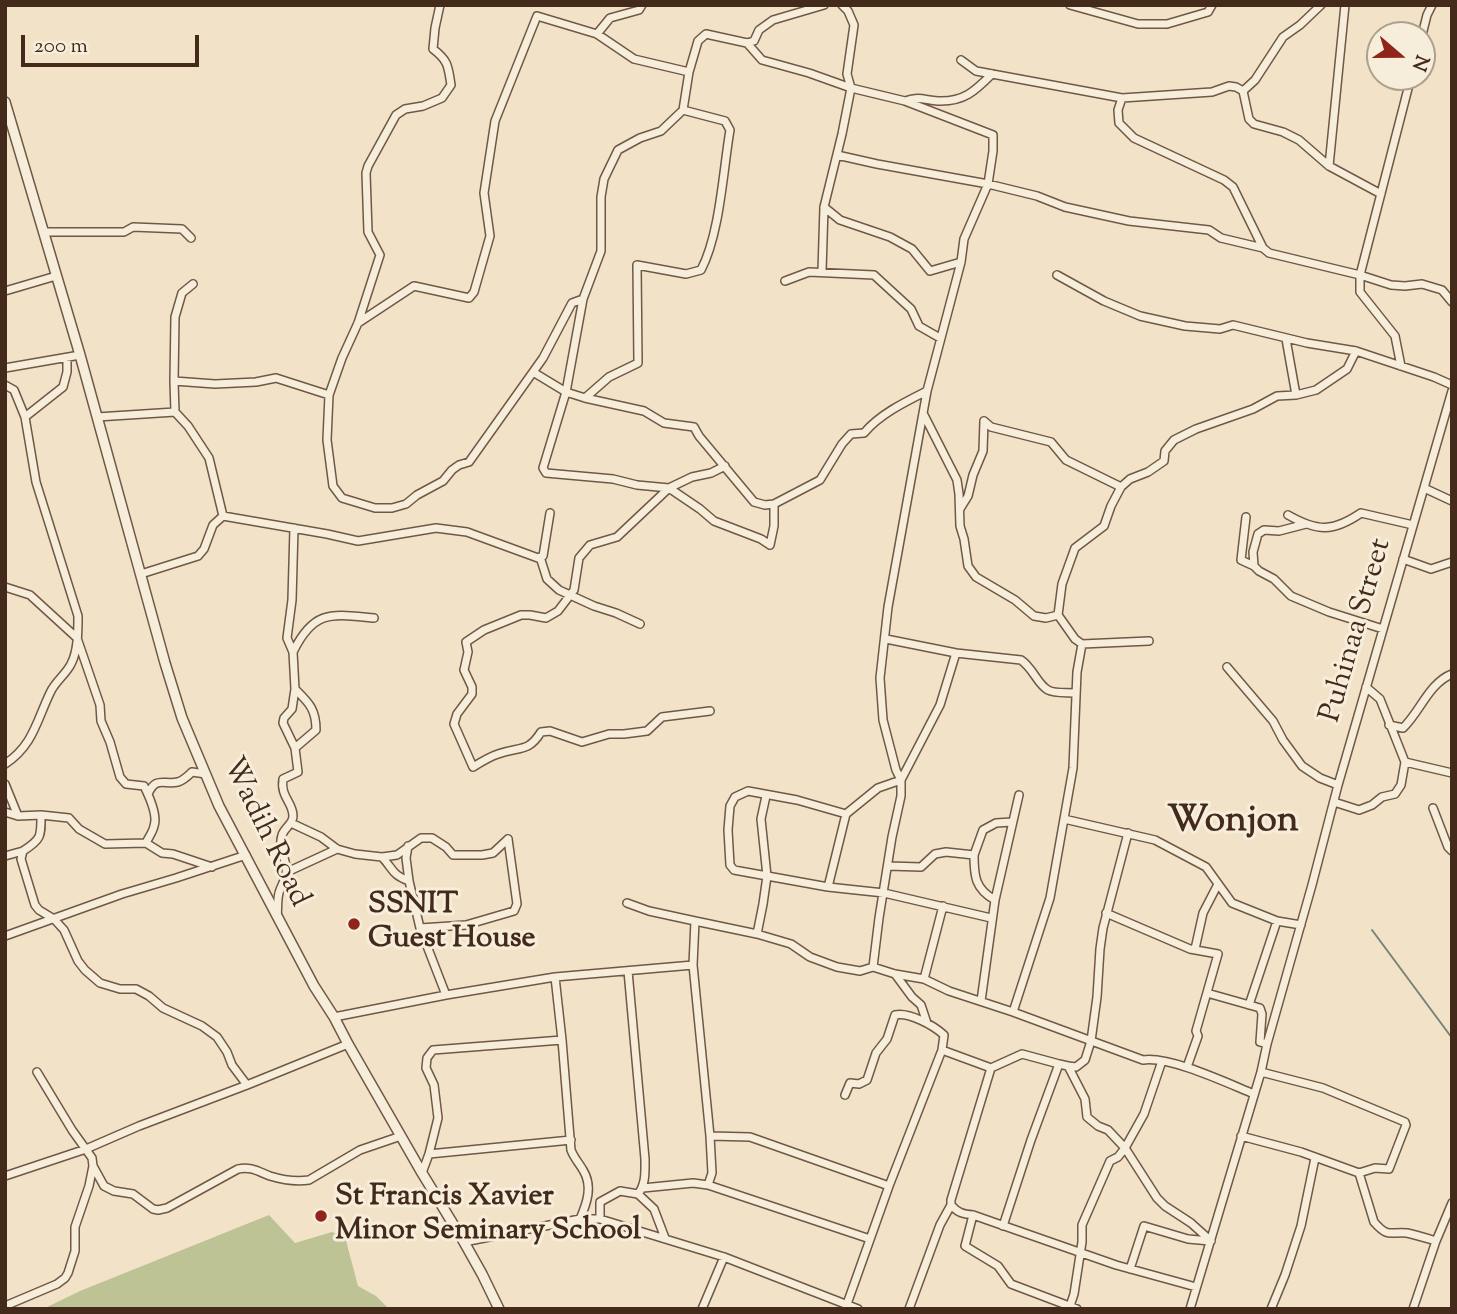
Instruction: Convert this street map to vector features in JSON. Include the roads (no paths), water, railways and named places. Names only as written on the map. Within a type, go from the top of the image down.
[{"type":"street","points":[[440,5],[433,49],[447,64],[451,85],[442,98],[396,115],[366,173],[368,232],[380,255],[358,323],[341,358],[329,395],[327,440],[333,486],[342,499],[374,508],[392,508],[406,504],[443,481],[459,465],[469,462],[534,372],[572,303],[583,299]]},
{"type":"street","points":[[597,34],[610,18],[639,10],[642,5]]},
{"type":"street","points":[[774,504],[774,526],[770,545],[714,521],[668,488],[613,479],[546,473],[543,468],[566,392],[583,299],[600,251],[604,179],[618,150],[661,131],[683,110],[689,72],[698,41],[706,34],[747,43],[754,41],[759,30],[773,20],[824,5]]},
{"type":"street","points":[[822,271],[824,206],[851,88],[847,74],[854,24],[842,5]]},
{"type":"street","points":[[1070,5],[1138,24],[1167,24],[1209,8]]},
{"type":"street","points":[[1243,92],[1283,37],[1321,5]]},
{"type":"street","points":[[1329,166],[1345,5]]},
{"type":"street","points":[[358,323],[414,286],[469,299],[474,292],[490,236],[484,193],[495,121],[537,16],[597,34],[634,59],[689,72]]},
{"type":"street","points":[[747,43],[762,60],[851,88],[905,101],[993,135],[988,184],[964,239],[961,262],[927,391],[890,594],[880,678],[883,720],[901,780],[901,796],[892,837],[873,967]]},
{"type":"street","points":[[961,60],[976,71],[1122,98],[1212,92],[1228,86],[1236,87],[1243,92],[1249,119],[1254,124],[1283,132],[1299,140],[1329,166],[1381,194]]},
{"type":"street","points":[[905,101],[916,97],[939,101],[957,100],[973,91],[992,74]]},
{"type":"street","points":[[1401,366],[1395,335],[1360,292],[1360,275],[1407,91]]},
{"type":"street","points":[[1122,98],[1118,110],[1119,122],[1134,138],[1224,180],[1233,187],[1263,248],[1269,253],[1391,285],[1422,284],[1442,290],[1452,302]]},
{"type":"street","name":"Wadih Road","points":[[5,102],[7,118],[80,355],[182,718],[219,806],[314,986],[464,1242],[499,1309]]},
{"type":"street","points":[[585,398],[609,377],[638,363],[637,265],[686,274],[701,270],[708,257],[718,214],[730,130],[725,121],[683,110]]},
{"type":"street","points":[[837,155],[988,184],[1037,196],[1066,207],[1129,221],[1209,230],[1221,238],[1263,248]]},
{"type":"street","points":[[824,206],[840,220],[890,237],[912,249],[930,271],[961,262]]},
{"type":"street","points":[[44,232],[182,229],[191,238]]},
{"type":"street","points":[[785,281],[809,272],[822,271],[874,275],[911,309],[919,326],[940,338]]},
{"type":"street","points":[[1057,275],[1104,301],[1140,316],[1185,326],[1220,329],[1233,326],[1307,344],[1356,351],[1452,385]]},
{"type":"street","points":[[5,291],[56,276]]},
{"type":"street","points":[[193,284],[182,293],[175,317],[175,412],[188,426],[209,458],[223,516]]},
{"type":"street","points":[[1286,339],[1296,395]]},
{"type":"street","points":[[1149,641],[1082,644],[1074,639],[1058,615],[1062,583],[1075,548],[1104,526],[1121,487],[1130,479],[1148,472],[1164,461],[1166,451],[1174,440],[1196,429],[1253,409],[1277,396],[1316,390],[1347,369],[1356,351]]},
{"type":"street","points":[[5,368],[80,355]]},
{"type":"street","points":[[25,417],[63,387],[67,358]]},
{"type":"street","points":[[534,372],[566,392],[644,411],[664,423],[694,427],[754,502],[765,505],[774,504],[820,480],[851,434],[864,433],[873,422],[927,391]]},
{"type":"street","points":[[174,381],[215,384],[276,378],[329,395]]},
{"type":"street","points":[[5,385],[15,390],[25,417],[36,482],[78,616],[72,663],[52,689],[27,745],[5,764]]},
{"type":"street","name":"Puhinaa Street","points":[[1190,1309],[1261,1072],[1338,785],[1452,391]]},
{"type":"street","points":[[97,417],[175,412]]},
{"type":"street","points":[[924,415],[957,480],[960,526],[968,566],[976,577],[1015,600],[1034,616],[1046,618],[1058,615]]},
{"type":"street","points":[[960,509],[968,496],[972,475],[983,451],[984,421],[991,427],[1051,442],[1066,460],[1121,487]]},
{"type":"street","points":[[710,711],[663,717],[647,731],[610,734],[582,741],[550,730],[541,732],[535,743],[527,748],[495,755],[473,767],[454,724],[457,714],[472,694],[472,687],[464,670],[468,652],[466,642],[494,625],[521,615],[546,618],[558,611],[573,590],[579,558],[590,545],[617,537],[668,488],[725,466]]},
{"type":"street","points":[[1424,488],[1452,501]]},
{"type":"street","points":[[540,557],[543,556],[550,513]]},
{"type":"street","points":[[1288,515],[1317,527],[1332,528],[1361,513],[1413,525]]},
{"type":"street","points":[[223,516],[358,541],[436,528],[467,532],[540,557]]},
{"type":"street","points":[[141,573],[198,556],[204,549],[213,525],[223,516]]},
{"type":"street","points":[[1246,517],[1241,560],[1274,579],[1291,596],[1329,612],[1383,629]]},
{"type":"street","points":[[1254,566],[1253,552],[1258,534],[1264,530],[1279,531],[1307,524]]},
{"type":"street","points":[[277,916],[279,891],[287,872],[281,848],[282,835],[291,823],[293,811],[282,788],[283,779],[298,772],[295,748],[284,723],[284,718],[292,709],[295,689],[293,652],[288,638],[292,600],[293,528]]},
{"type":"street","points":[[540,557],[547,579],[559,590],[640,624]]},
{"type":"street","points":[[1403,559],[1431,569],[1452,562]]},
{"type":"street","points":[[5,587],[30,595],[77,638],[92,676],[100,705],[101,721],[120,777],[126,784],[144,786],[148,794],[155,825],[146,843]]},
{"type":"street","points":[[293,652],[306,629],[325,617],[336,614],[374,618]]},
{"type":"street","points":[[886,639],[956,653],[1021,660],[1029,666],[1045,689],[1076,693]]},
{"type":"street","points":[[1013,1012],[1050,898],[1073,768],[1077,671],[1082,644]]},
{"type":"street","points":[[828,887],[846,814],[878,788],[901,780],[940,705],[956,653]]},
{"type":"street","points":[[1227,667],[1273,721],[1302,766],[1320,778],[1338,785]]},
{"type":"street","points":[[1389,725],[1403,728],[1413,719],[1432,690],[1452,674]]},
{"type":"street","points":[[1334,802],[1359,810],[1382,797],[1395,794],[1401,786],[1405,762],[1380,699],[1366,687]]},
{"type":"street","points":[[295,689],[316,715],[316,730],[295,748]]},
{"type":"street","points":[[1405,762],[1452,774]]},
{"type":"street","points":[[148,794],[152,786],[160,782],[176,782],[192,772],[206,774]]},
{"type":"street","points":[[5,783],[18,816]]},
{"type":"street","points":[[846,814],[797,800],[748,791],[735,797],[730,806],[728,830],[731,868],[828,887],[884,893],[991,918]]},
{"type":"street","points":[[981,1001],[991,918],[1019,795]]},
{"type":"street","points":[[757,934],[767,876],[761,819],[766,796]]},
{"type":"street","points":[[1433,808],[1452,851]]},
{"type":"street","points":[[5,812],[18,816],[69,818],[79,829],[105,844],[146,843],[162,853],[212,867]]},
{"type":"street","points":[[5,856],[23,851],[35,843],[41,835],[41,815]]},
{"type":"street","points":[[1064,819],[1156,840],[1206,867],[1232,903],[1277,921],[1301,925]]},
{"type":"street","points":[[995,900],[986,895],[974,877],[974,855],[983,830],[996,823],[1012,822]]},
{"type":"street","points":[[291,823],[321,837],[337,849],[382,857],[397,855],[421,838],[432,838],[453,855],[493,853],[508,839],[517,904],[514,911],[466,925],[420,928]]},
{"type":"street","points":[[942,1050],[991,1068],[1022,1054],[1076,1067],[1086,1060],[1097,997],[1100,948],[1106,913],[1128,833]]},
{"type":"street","points":[[408,846],[406,858],[409,881],[420,928],[446,995]]},
{"type":"street","points":[[287,872],[337,849]]},
{"type":"street","points":[[23,851],[21,859],[35,905],[64,930],[78,961],[100,984],[120,989],[136,989],[163,1008],[202,1026],[217,1037],[232,1065],[247,1085]]},
{"type":"street","points":[[888,866],[921,867],[935,854],[946,852],[974,855]]},
{"type":"street","points":[[5,936],[122,894],[246,855]]},
{"type":"street","points":[[382,857],[391,872],[409,881]]},
{"type":"street","points":[[1195,949],[1203,913],[1218,884]]},
{"type":"street","points":[[627,903],[649,911],[791,944],[810,957],[837,967],[860,971],[873,967],[924,979],[949,991],[1143,1060],[1187,1067],[1254,1094]]},
{"type":"street","points":[[924,979],[943,906]]},
{"type":"street","points":[[1106,913],[1195,949],[1218,954],[1196,1031],[1198,1035],[1187,1067]]},
{"type":"street","points":[[1250,1004],[1277,921]]},
{"type":"street","points":[[695,922],[693,965],[712,1173],[708,1185]]},
{"type":"street","points":[[334,1017],[555,977],[693,965]]},
{"type":"street","points":[[628,971],[645,1159],[640,1191],[654,1209],[665,1238]]},
{"type":"street","points":[[894,974],[921,1005],[927,1023]]},
{"type":"street","points":[[555,977],[571,1150],[585,1173],[589,1187],[588,1200],[580,1219]]},
{"type":"street","points":[[1207,993],[1260,1008],[1260,1042],[1267,1044]]},
{"type":"street","points":[[845,1095],[850,1083],[859,1084],[867,1080],[876,1053],[887,1039],[895,1015],[900,1013],[927,1023],[944,1035],[942,1050],[847,1304]]},
{"type":"street","points":[[422,1173],[438,1118],[433,1085],[426,1068],[427,1058],[433,1050],[562,1040]]},
{"type":"street","points":[[5,1176],[86,1149],[348,1044]]},
{"type":"street","points":[[973,1215],[965,1246],[998,1266],[1010,1284],[1072,1308],[1083,1241],[1082,1225],[1110,1161],[1118,1157],[1125,1148],[1144,1114],[1161,1061]]},
{"type":"street","points":[[1003,1226],[1059,1064]]},
{"type":"street","points":[[1068,1066],[1085,1099],[1087,1117],[1108,1130],[1125,1148],[1157,1198],[1211,1241]]},
{"type":"street","points":[[909,1309],[940,1225],[951,1205],[991,1068]]},
{"type":"street","points":[[5,1306],[65,1279],[75,1251],[75,1227],[93,1166],[92,1158],[37,1072]]},
{"type":"street","points":[[1241,1136],[1301,1152],[1359,1173],[1375,1168],[1389,1169],[1406,1125],[1405,1122],[1323,1088],[1261,1072]]},
{"type":"street","points":[[93,1166],[104,1186],[114,1191],[133,1194],[158,1210],[167,1208],[238,1169],[254,1169],[284,1180],[309,1180],[360,1150],[401,1136]]},
{"type":"street","points":[[710,1136],[750,1137],[889,1186]]},
{"type":"street","points":[[429,1154],[571,1140]]},
{"type":"street","points":[[1271,1309],[1301,1226],[1315,1158]]},
{"type":"street","points":[[1359,1173],[1374,1223],[1389,1233],[1404,1233],[1436,1241]]},
{"type":"street","points":[[600,1219],[600,1202],[620,1191],[708,1185],[870,1239]]},
{"type":"street","points":[[1416,1308],[1436,1241],[1452,1203]]},
{"type":"street","points":[[951,1205],[961,1214],[973,1215],[1130,1269],[1196,1287]]},
{"type":"street","points":[[464,1242],[580,1219],[600,1219],[724,1257],[858,1309]]},
{"type":"street","points":[[1130,1269],[1144,1226],[1188,1239],[1211,1241]]},
{"type":"street","points":[[702,1309],[724,1257]]},
{"type":"waterway","points":[[1372,930],[1452,1038]]},
{"type":"place","name":"SSNIT Guest House","points":[[354,924]]},
{"type":"place","name":"St Francis Xavier Minor Seminary School","points":[[321,1216]]},
{"type":"district","name":"Wonjon","points":[[1233,824]]}]
